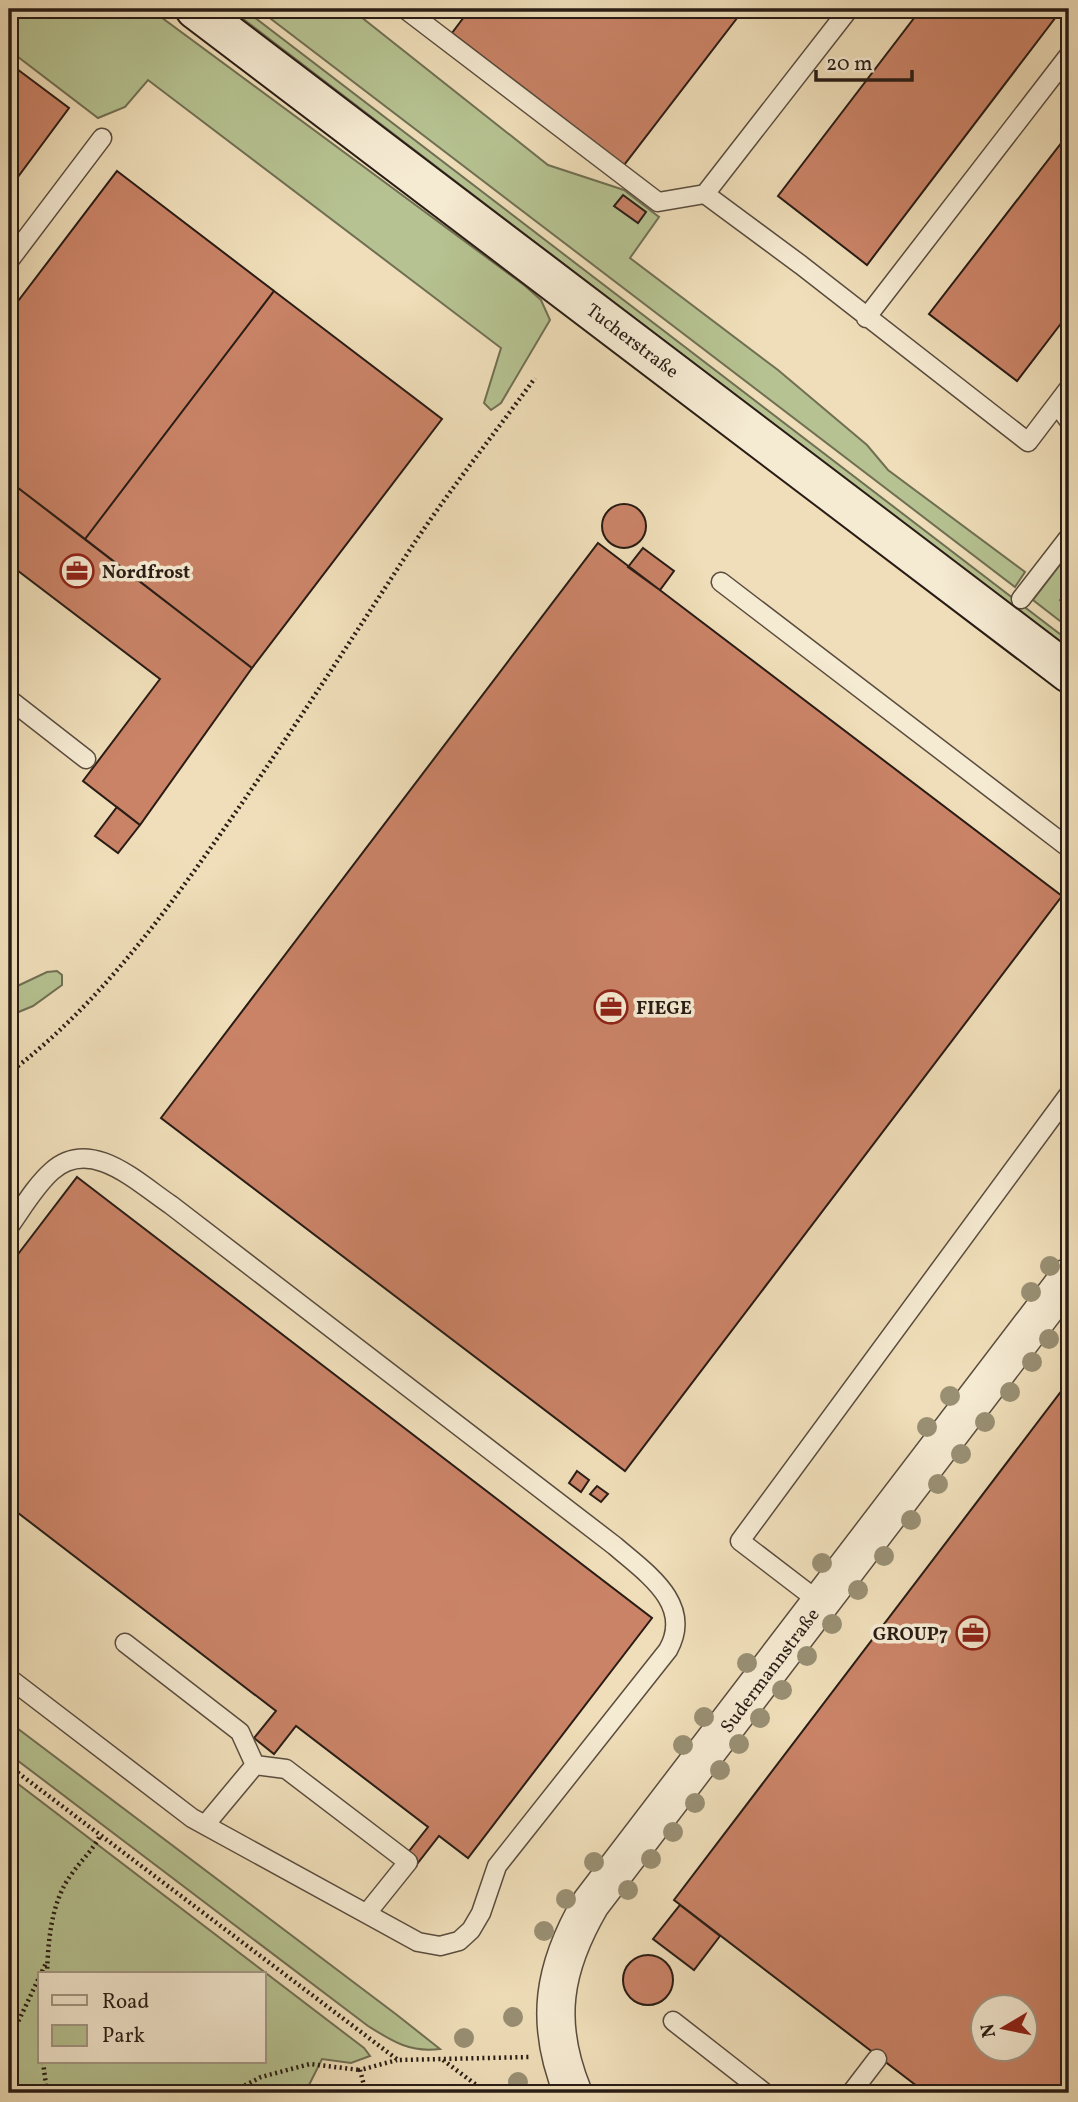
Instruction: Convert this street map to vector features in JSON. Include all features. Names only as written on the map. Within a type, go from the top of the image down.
[{"type":"main road","name":"Tucherstraße","points":[[195,9],[1069,673]]},
{"type":"street","name":"Sudermannstraße","points":[[573,2093],[559,2057],[554,2013],[558,1977],[570,1939],[591,1903],[1069,1277]]},
{"type":"lane","points":[[405,9],[658,202],[705,194],[849,9]]},
{"type":"lane","points":[[866,318],[1069,55]]},
{"type":"lane","points":[[9,261],[102,138]]},
{"type":"lane","points":[[705,194],[801,265],[1028,442],[1069,388]]},
{"type":"lane","points":[[1057,404],[1069,421]]},
{"type":"lane","points":[[1021,600],[1069,537]]},
{"type":"lane","points":[[721,582],[1069,848]]},
{"type":"lane","points":[[9,699],[86,758]]},
{"type":"lane","points":[[821,1603],[740,1541],[1069,1094]]},
{"type":"lane","points":[[9,1227],[51,1172],[65,1162],[82,1158],[100,1159],[119,1170],[171,1205],[615,1546],[656,1581],[677,1616],[675,1637],[668,1650],[497,1867],[481,1913],[471,1930],[459,1941],[440,1946],[418,1942],[205,1825],[9,1678]]},
{"type":"lane","points":[[125,1643],[240,1732],[255,1765]]},
{"type":"lane","points":[[255,1765],[286,1769],[408,1862],[367,1913]]},
{"type":"lane","points":[[205,1825],[255,1765]]},
{"type":"lane","points":[[673,2021],[765,2093]]},
{"type":"lane","points":[[851,2093],[877,2059]]},
{"type":"path","points":[[9,1073],[48,1043],[115,974],[184,887],[300,722],[415,543],[535,378]]},
{"type":"path","points":[[9,1766],[398,2060]]},
{"type":"path","points":[[47,1972],[59,1899],[71,1874],[89,1856],[100,1836]]},
{"type":"path","points":[[42,1972],[48,1959]]},
{"type":"path","points":[[9,2041],[38,1980]]},
{"type":"path","points":[[230,2093],[261,2077],[310,2064],[360,2070],[398,2060],[559,2057]]},
{"type":"path","points":[[443,2060],[487,2093]]},
{"type":"path","points":[[43,2064],[47,2093]]},
{"type":"path","points":[[360,2070],[366,2093]]},
{"type":"green space","points":[[9,9],[150,9],[524,285],[541,300],[550,320],[501,403],[491,410],[484,403],[501,348],[148,80],[125,107],[98,118],[9,50]]},
{"type":"green space","points":[[230,9],[242,9],[250,14],[1069,641],[1069,650]]},
{"type":"green space","points":[[258,9],[351,9],[548,165],[624,190],[659,217],[630,258],[778,370],[867,445],[888,470],[1025,572],[1015,587]]},
{"type":"green space","points":[[1069,553],[1069,588],[1060,600],[1069,608],[1069,628],[1033,600]]},
{"type":"green space","points":[[57,971],[62,975],[62,985],[33,1006],[9,1016],[9,990],[47,972]]},
{"type":"green space","points":[[9,1722],[440,2049],[410,2047],[393,2041],[368,2026],[9,1754]]},
{"type":"green space","points":[[9,1777],[264,1972],[38,1972],[38,2064],[266,2064],[266,1973],[364,2048],[370,2056],[351,2063],[322,2059],[305,2093],[9,2093]]},
{"type":"building","points":[[470,9],[744,9],[624,165],[452,33]]},
{"type":"building","points":[[921,9],[1062,9],[867,265],[778,196]]},
{"type":"building","points":[[9,63],[69,108],[9,189]]},
{"type":"building","points":[[1069,133],[1069,313],[1017,381],[929,314]]},
{"type":"building","points":[[117,171],[274,291],[85,539],[9,481],[9,313]]},
{"type":"building","points":[[623,195],[646,212],[638,223],[614,206]]},
{"type":"building","points":[[274,291],[442,419],[252,668],[85,539]]},
{"type":"building","points":[[9,481],[252,668],[140,825],[83,781],[160,679],[9,564]]},
{"type":"building","points":[[624,504],[640,510],[646,526],[640,542],[624,548],[608,542],[602,526],[608,510]]},
{"type":"building","name":"FIEGE","points":[[598,543],[1062,896],[625,1471],[161,1118]]},
{"type":"building","points":[[643,548],[674,571],[660,590],[628,567]]},
{"type":"building","points":[[117,807],[140,825],[118,853],[95,836]]},
{"type":"building","points":[[77,1177],[652,1618],[468,1858],[439,1836],[417,1864],[406,1855],[428,1827],[296,1726],[274,1754],[254,1738],[276,1711],[9,1506],[9,1266]]},
{"type":"building","name":"GROUP7","points":[[1069,1381],[1069,2093],[926,2093],[674,1900]]},
{"type":"building","points":[[577,1471],[589,1480],[581,1492],[569,1483]]},
{"type":"building","points":[[597,1486],[608,1494],[601,1502],[590,1494]]},
{"type":"building","points":[[680,1905],[720,1936],[694,1970],[653,1939]]},
{"type":"building","points":[[648,1955],[666,1962],[673,1980],[666,1998],[648,2005],[630,1998],[623,1980],[630,1962]]},
{"type":"place","name":"Nordfrost","points":[[77,571]]},
{"type":"place","name":"FIEGE","points":[[611,1007]]},
{"type":"place","name":"GROUP7","points":[[973,1633]]}]
